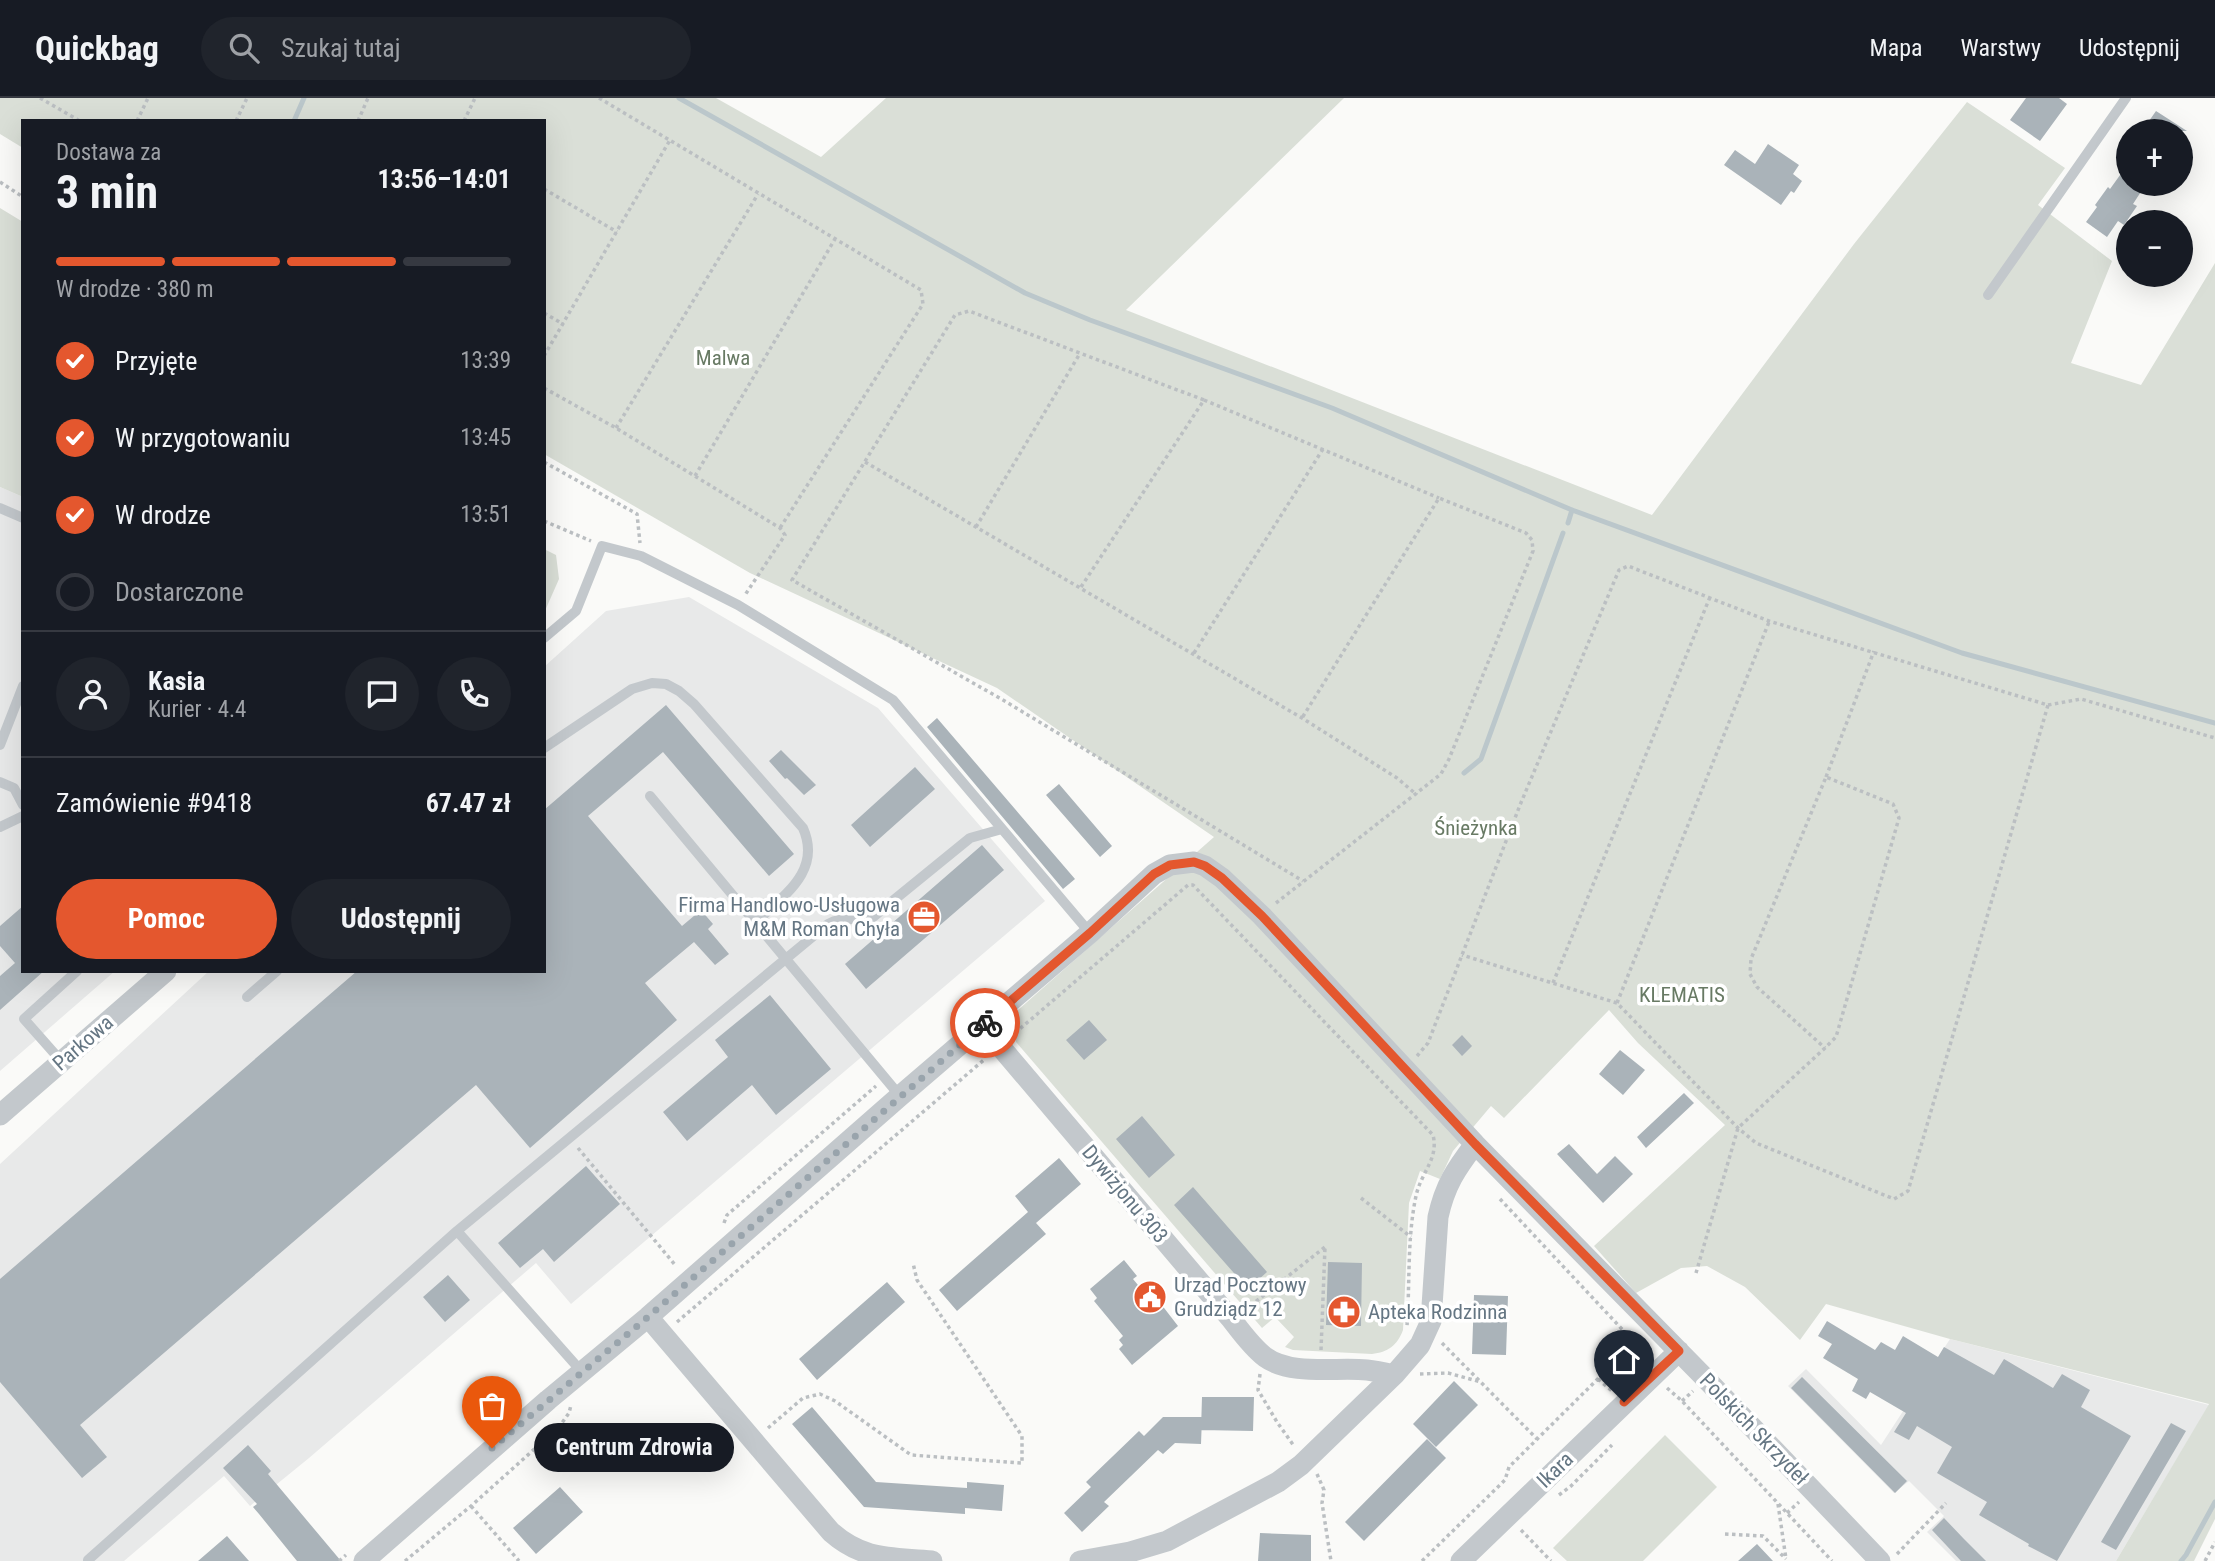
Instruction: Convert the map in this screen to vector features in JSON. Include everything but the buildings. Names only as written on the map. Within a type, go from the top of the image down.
[{"type":"street","name":"Polskich Skrzydeł","points":[[1090,933],[1162,868],[1194,862],[1222,878],[1262,916],[1475,1144],[1876,1556]]},
{"type":"street","points":[[365,1561],[1090,933]]},
{"type":"street","name":"Parkowa","points":[[0,1115],[164,973]]},
{"type":"street","name":"Dywizjonu 303","points":[[982,1025],[1267,1359],[1293,1368],[1368,1370],[1394,1375]]},
{"type":"street","points":[[1080,1561],[1130,1552],[1167,1541],[1278,1482],[1301,1465],[1394,1375],[1420,1345],[1427,1331],[1432,1308],[1438,1217],[1442,1200],[1451,1176],[1475,1144]]},
{"type":"street","points":[[648,1317],[842,1542],[859,1552],[876,1556],[932,1561]]},
{"type":"street","name":"Ikara","points":[[1461,1561],[1679,1351]]},
{"type":"lane","points":[[1988,295],[2126,98]]},
{"type":"lane","points":[[0,508],[21,517]]},
{"type":"lane","points":[[546,636],[576,611],[602,546],[641,556],[738,605],[893,700],[1090,933]]},
{"type":"lane","points":[[546,747],[632,689],[652,683],[666,684],[679,691],[694,704],[803,828],[809,842],[809,855],[798,882],[755,922]]},
{"type":"lane","points":[[0,745],[21,691]]},
{"type":"lane","points":[[0,782],[14,788],[21,801]]},
{"type":"lane","points":[[650,796],[900,1096]]},
{"type":"lane","points":[[0,827],[21,817]]},
{"type":"lane","points":[[88,1560],[457,1231],[786,958],[836,919],[863,920],[873,917],[970,838],[1002,829]]},
{"type":"lane","points":[[62,1062],[23,1019],[75,973]]},
{"type":"lane","points":[[247,997],[275,973]]},
{"type":"lane","points":[[457,1231],[582,1372]]},
{"type":"path","points":[[40,98],[77,119]]},
{"type":"path","points":[[138,119],[148,98]]},
{"type":"path","points":[[237,119],[247,98]]},
{"type":"path","points":[[359,119],[368,98]]},
{"type":"path","points":[[465,119],[474,98]]},
{"type":"path","points":[[598,98],[920,290],[922,304],[780,528]]},
{"type":"path","points":[[546,353],[670,141]]},
{"type":"path","points":[[0,182],[21,196]]},
{"type":"path","points":[[546,190],[617,232]]},
{"type":"path","points":[[617,428],[758,193]]},
{"type":"path","points":[[695,476],[835,239]]},
{"type":"path","points":[[1262,916],[1441,774],[1533,551],[1532,540],[1526,533],[1204,400],[969,312],[955,315],[792,580],[1003,700],[1303,881]]},
{"type":"path","points":[[546,314],[563,324]]},
{"type":"path","points":[[976,527],[1080,354]]},
{"type":"path","points":[[546,389],[617,428],[780,528],[785,535],[738,605]]},
{"type":"path","points":[[1081,587],[1204,400]]},
{"type":"path","points":[[1194,653],[1323,449]]},
{"type":"path","points":[[865,462],[1302,718],[1397,778],[1417,795]]},
{"type":"path","points":[[546,463],[637,514],[641,556]]},
{"type":"path","points":[[1302,718],[1439,498]]},
{"type":"path","points":[[546,522],[602,546]]},
{"type":"path","points":[[1428,1043],[1520,805],[1619,570],[1628,566],[1769,621],[2048,705],[2081,699],[2215,738]]},
{"type":"path","points":[[1553,983],[1710,597]]},
{"type":"path","points":[[1617,1003],[1769,621]]},
{"type":"path","points":[[1825,1048],[1758,987],[1750,974],[1751,958],[1826,777],[1874,651]]},
{"type":"path","points":[[1462,955],[1617,1003],[1738,1128],[1756,1143],[1894,1199],[1908,1191],[2048,705]]},
{"type":"path","points":[[1696,1273],[1738,1128],[1836,1037],[1899,818],[1893,804],[1826,777]]},
{"type":"path","points":[[663,1335],[1188,885],[1193,886],[1433,1135],[1436,1147],[1416,1192],[1410,1237],[1407,1325],[1403,1338]]},
{"type":"path","points":[[571,1139],[679,1271]]},
{"type":"path","points":[[1493,1192],[1635,1343]]},
{"type":"path","points":[[1361,1198],[1410,1237]]},
{"type":"path","points":[[1233,1320],[1325,1247],[1321,1356]]},
{"type":"path","points":[[754,1441],[803,1398],[820,1394],[835,1401],[911,1455],[1022,1463],[1022,1436],[917,1280],[913,1263]]},
{"type":"path","points":[[1422,1561],[1505,1480],[1508,1467],[1653,1324]]},
{"type":"path","points":[[1443,1334],[1441,1343],[1537,1439]]},
{"type":"path","points":[[1394,1375],[1448,1373],[1483,1383]]},
{"type":"path","points":[[1661,1389],[1670,1389],[1832,1561]]},
{"type":"path","points":[[405,1561],[559,1427],[569,1413],[572,1401]]},
{"type":"path","points":[[1549,1502],[1571,1486],[1618,1436]]},
{"type":"path","points":[[1787,1513],[1804,1497]]},
{"type":"path","points":[[1777,1502],[1786,1560]]},
{"type":"path","points":[[1876,1556],[1946,1503]]},
{"type":"path","points":[[471,1506],[519,1561]]},
{"type":"path","points":[[1516,1526],[1551,1561]]},
{"type":"path","points":[[1725,1534],[1762,1536],[1786,1560]]},
{"type":"path","points":[[2205,1561],[2215,1542]]},
{"type":"shaded area","points":[[0,487],[21,496],[21,973],[113,973],[0,1071]]},
{"type":"shaded area","points":[[689,597],[878,708],[1045,901],[571,1304],[536,1263],[250,1506],[224,1476],[124,1561],[0,1561],[0,1164],[207,973],[546,973],[546,665],[606,611]]},
{"type":"shaded area","points":[[1950,1339],[2209,1405],[2116,1561],[1956,1561],[1927,1532],[1944,1516],[1909,1481],[1894,1493],[1788,1386],[1806,1369],[1881,1445]]},
{"type":"green space","points":[[0,98],[716,98],[821,157],[886,98],[1344,98],[1126,310],[1652,515],[1854,244],[1967,102],[2065,168],[2038,205],[2112,261],[2071,363],[2141,385],[2215,263],[2215,1519],[2194,1561],[2116,1561],[2209,1404],[1950,1339],[1826,1304],[1800,1340],[1745,1287],[1707,1266],[1681,1268],[1636,1293],[1594,1246],[1725,1125],[1638,1043],[1609,1010],[1504,1118],[1491,1106],[1453,1151],[1440,1179],[1420,1171],[1409,1203],[1403,1330],[1395,1344],[1383,1352],[1372,1354],[1293,1350],[1285,1347],[1294,1337],[1275,1317],[1262,1328],[1016,1042],[1010,1017],[1214,837],[997,688],[750,573],[546,455],[546,119],[21,119],[21,147],[0,134]]},
{"type":"green space","points":[[0,208],[21,221],[21,496],[0,487]]},
{"type":"green space","points":[[546,550],[556,555],[559,579],[546,608]]},
{"type":"green space","points":[[1665,1435],[1717,1487],[1643,1561],[1567,1561],[1553,1548]]},
{"type":"waterway","points":[[295,119],[304,98]]},
{"type":"waterway","points":[[679,98],[1025,293],[1090,320],[1332,408],[1572,510],[1962,653],[2215,723]]},
{"type":"waterway","points":[[1568,523],[1572,510]]},
{"type":"waterway","points":[[1464,773],[1481,759],[1563,533]]},
{"type":"waterway","points":[[2181,1561],[2215,1502]]},
{"type":"way so far","points":[[492,1448],[648,1317],[985,1023]]},
{"type":"place","name":"Firma Handlowo-Usługowa M&M Roman Chyła","points":[[924,917]]},
{"type":"place","name":"Urząd Pocztowy Grudziądz 12","points":[[1150,1297]]},
{"type":"place","name":"Apteka Rodzinna","points":[[1344,1312]]},
{"type":"place","name":"Centrum Zdrowia","points":[[492,1448]]},
{"type":"route","points":[[985,1023],[1162,868],[1194,862],[1205,866],[1222,878],[1262,916],[1475,1144],[1679,1351],[1624,1402]]},
{"type":"park label","name":"Malwa","points":[[723,358]]},
{"type":"park label","name":"Śnieżynka","points":[[1476,828]]},
{"type":"park label","name":"KLEMATIS","points":[[1682,995]]}]
